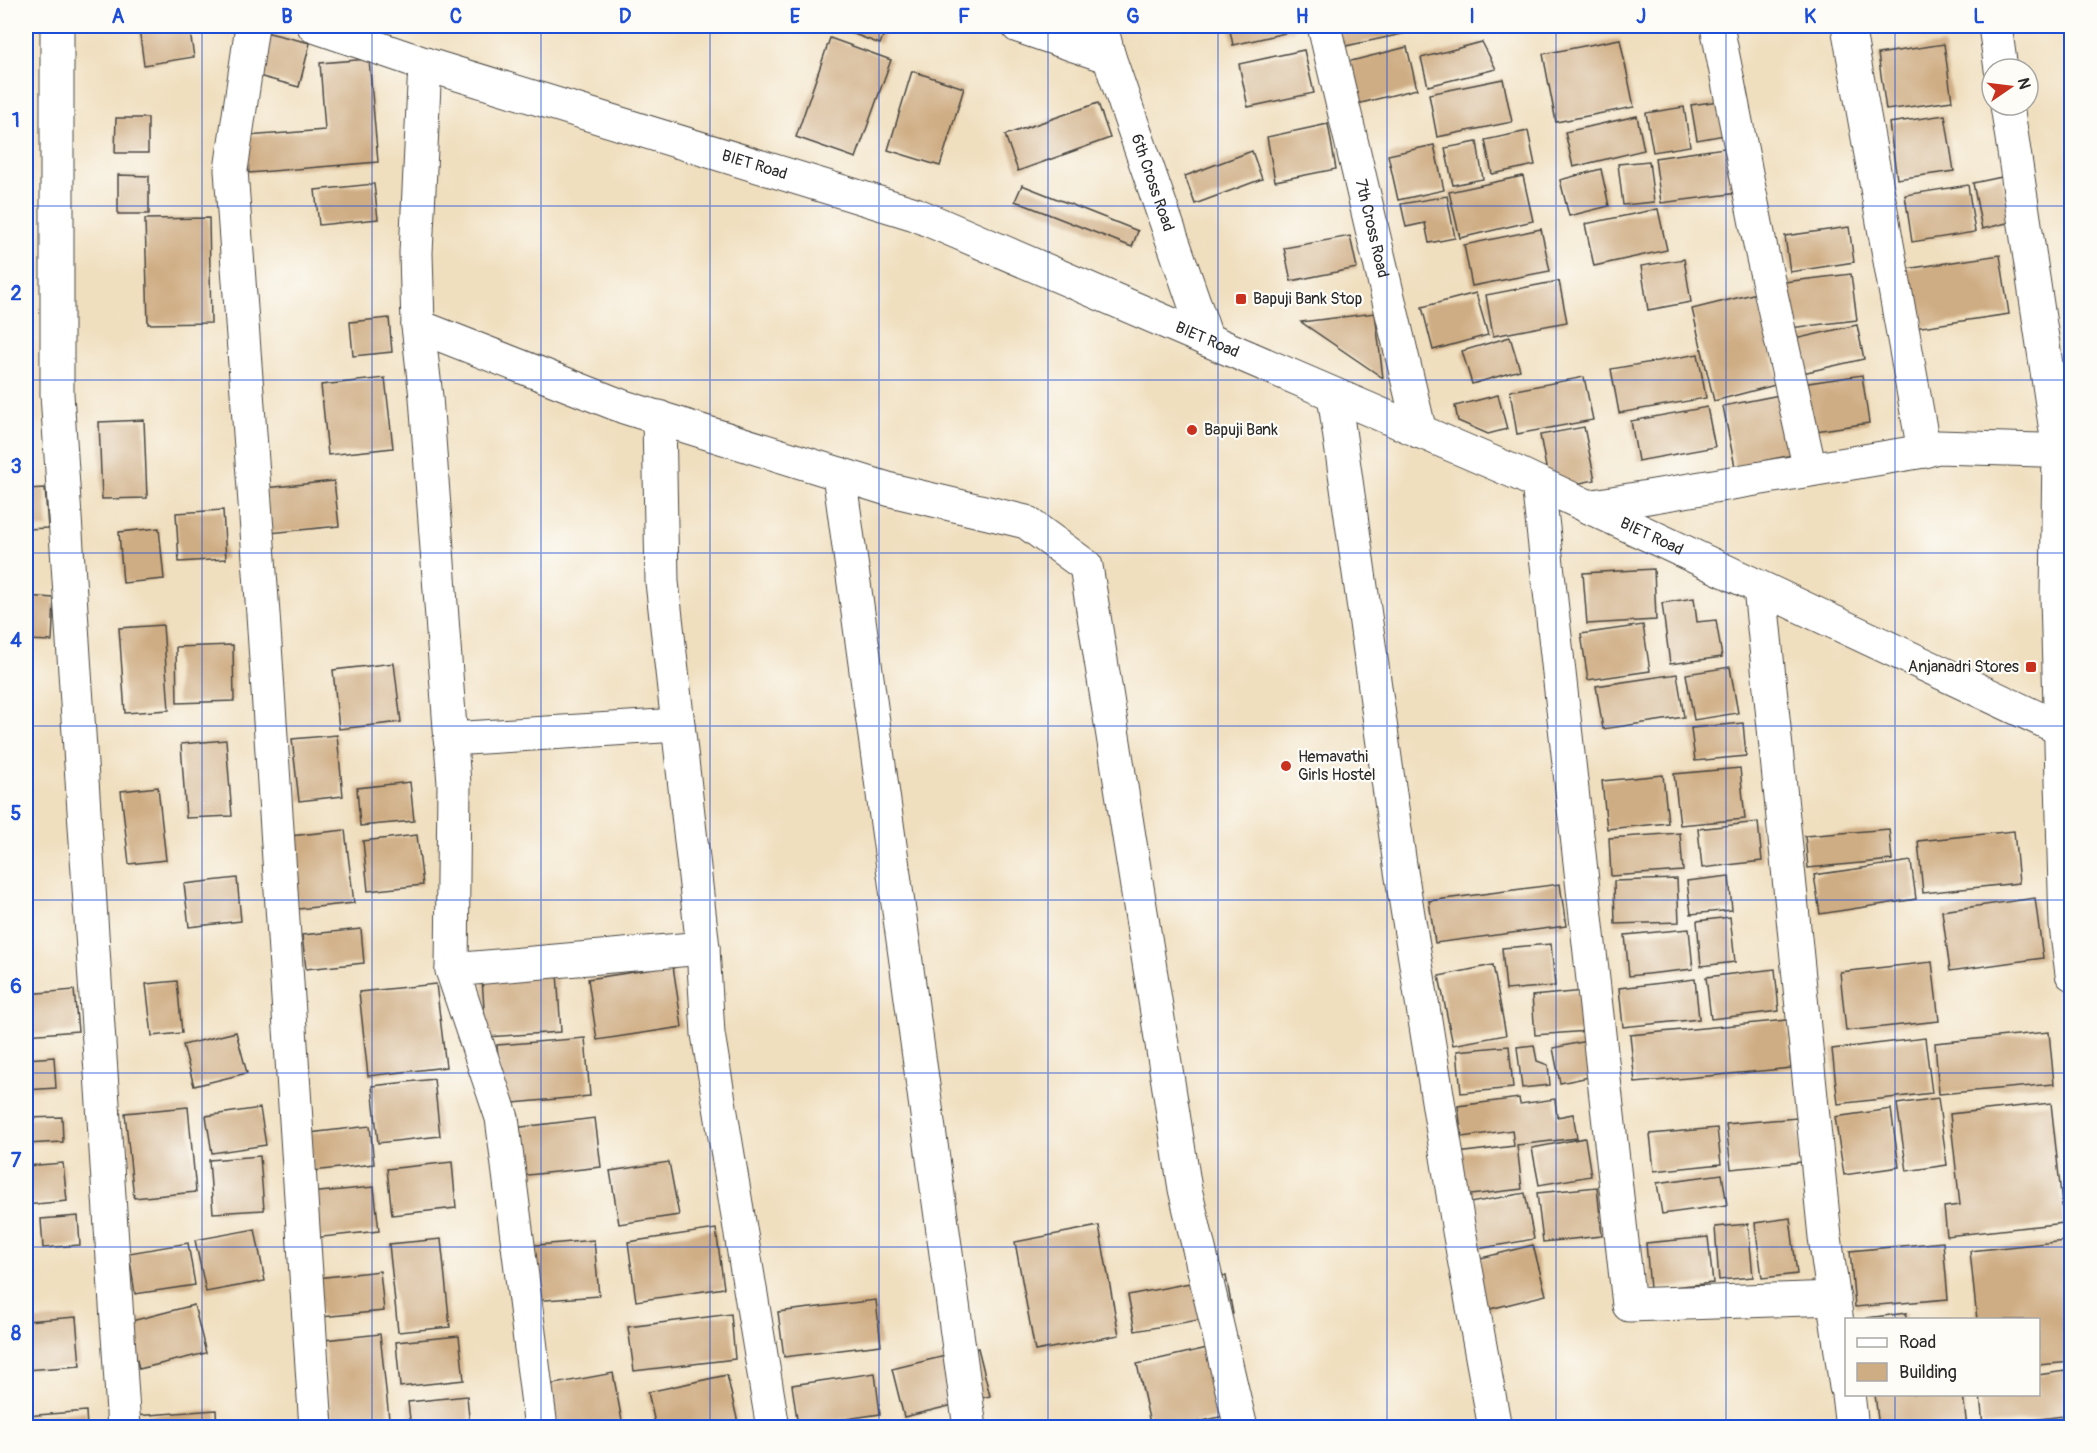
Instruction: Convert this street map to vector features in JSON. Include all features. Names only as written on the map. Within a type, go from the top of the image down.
[{"type":"street","points":[[57,26],[57,394],[124,1428]]},
{"type":"street","points":[[252,26],[231,171],[263,614],[316,1428]]},
{"type":"street","name":"BIET Road","points":[[314,26],[425,64],[915,214],[1538,483],[2066,730]]},
{"type":"street","points":[[1018,26],[1109,57]]},
{"type":"street","name":"6th Cross Road","points":[[1101,26],[1109,57],[1207,340]]},
{"type":"street","name":"7th Cross Road","points":[[1324,26],[1420,432]]},
{"type":"street","points":[[1717,26],[1761,249],[1810,470]]},
{"type":"street","points":[[1848,26],[1924,451]]},
{"type":"street","points":[[1995,26],[1999,57]]},
{"type":"street","points":[[425,64],[416,253],[418,326],[426,397],[454,784],[452,970],[502,1118],[542,1428]]},
{"type":"street","points":[[2009,117],[2065,451],[2057,597],[2066,730],[2066,926],[2072,974]]},
{"type":"street","points":[[418,326],[624,407],[891,490],[1026,522],[1086,566],[1185,1189],[1241,1428]]},
{"type":"street","points":[[1334,395],[1400,865],[1459,1232],[1495,1428]]},
{"type":"street","points":[[659,417],[662,582],[703,948],[708,1034],[773,1428]]},
{"type":"street","points":[[1588,507],[1937,447],[2065,451]]},
{"type":"street","points":[[839,474],[969,1428]]},
{"type":"street","points":[[1538,483],[1629,1305],[1833,1298]]},
{"type":"street","points":[[1760,588],[1825,1237],[1845,1380]]},
{"type":"street","points":[[450,739],[678,725]]},
{"type":"street","points":[[452,970],[703,948]]},
{"type":"street","points":[[1848,1396],[1852,1428]]},
{"type":"building","points":[[189,26],[194,57],[144,65],[139,28]]},
{"type":"building","points":[[833,26],[887,26],[880,44]]},
{"type":"building","points":[[1229,26],[1293,26],[1294,31],[1233,45]]},
{"type":"building","points":[[1336,26],[1405,26],[1407,33],[1341,47]]},
{"type":"building","points":[[261,31],[310,43],[299,87],[251,74]]},
{"type":"building","points":[[830,38],[891,60],[856,158],[796,137]]},
{"type":"building","points":[[1620,39],[1634,107],[1556,122],[1543,54]]},
{"type":"building","points":[[1482,42],[1496,69],[1428,86],[1421,58]]},
{"type":"building","points":[[1944,44],[1952,101],[1886,110],[1878,54]]},
{"type":"building","points":[[1407,47],[1417,89],[1353,105],[1343,63]]},
{"type":"building","points":[[1304,50],[1314,93],[1248,107],[1239,64]]},
{"type":"building","points":[[369,59],[378,162],[249,173],[246,136],[325,130],[320,63]]},
{"type":"building","points":[[912,71],[964,88],[940,166],[888,150]]},
{"type":"building","points":[[1503,79],[1512,122],[1437,137],[1429,94]]},
{"type":"building","points":[[1719,101],[1725,135],[1697,140],[1691,105]]},
{"type":"building","points":[[1098,103],[1110,138],[1018,171],[1005,135]]},
{"type":"building","points":[[1684,107],[1690,146],[1653,152],[1646,113]]},
{"type":"building","points":[[1945,115],[1954,171],[1897,179],[1889,123]]},
{"type":"building","points":[[1637,116],[1644,150],[1573,167],[1565,132]]},
{"type":"building","points":[[116,118],[148,118],[148,153],[115,153]]},
{"type":"building","points":[[1328,124],[1336,169],[1275,181],[1267,137]]},
{"type":"building","points":[[1528,131],[1535,165],[1492,174],[1485,140]]},
{"type":"building","points":[[1477,142],[1483,179],[1453,185],[1445,148]]},
{"type":"building","points":[[1434,145],[1444,190],[1398,200],[1388,155]]},
{"type":"building","points":[[1731,147],[1738,193],[1661,203],[1655,158]]},
{"type":"building","points":[[1252,151],[1262,179],[1195,204],[1185,176]]},
{"type":"building","points":[[1649,161],[1654,202],[1623,205],[1618,164]]},
{"type":"building","points":[[1601,169],[1609,206],[1569,216],[1560,180]]},
{"type":"building","points":[[118,175],[149,176],[149,214],[118,214]]},
{"type":"building","points":[[1523,176],[1533,221],[1460,238],[1449,192]]},
{"type":"building","points":[[2002,177],[2011,222],[1982,229],[1973,183]]},
{"type":"building","points":[[374,184],[378,219],[319,225],[315,190]]},
{"type":"building","points":[[1022,185],[1138,231],[1132,247],[1015,201]]},
{"type":"building","points":[[1968,185],[1975,232],[1912,242],[1905,195]]},
{"type":"building","points":[[1447,196],[1455,238],[1429,243],[1425,223],[1406,227],[1401,204]]},
{"type":"building","points":[[1658,209],[1667,250],[1594,266],[1585,224]]},
{"type":"building","points":[[209,218],[211,323],[148,324],[145,219]]},
{"type":"building","points":[[1849,227],[1854,262],[1790,272],[1785,236]]},
{"type":"building","points":[[1541,229],[1550,271],[1472,286],[1464,245]]},
{"type":"building","points":[[1350,236],[1357,268],[1291,281],[1284,248]]},
{"type":"building","points":[[2000,255],[2009,314],[1915,328],[1906,269]]},
{"type":"building","points":[[1684,259],[1691,302],[1648,310],[1641,266]]},
{"type":"building","points":[[1851,274],[1857,320],[1790,328],[1784,282]]},
{"type":"building","points":[[1559,281],[1567,322],[1493,336],[1486,295]]},
{"type":"building","points":[[1476,293],[1488,335],[1433,350],[1422,307]]},
{"type":"building","points":[[1757,293],[1779,384],[1714,401],[1692,309]]},
{"type":"building","points":[[1375,313],[1383,378],[1301,322]]},
{"type":"building","points":[[389,318],[392,352],[353,356],[350,322]]},
{"type":"building","points":[[1857,325],[1864,359],[1798,374],[1790,340]]},
{"type":"building","points":[[1510,337],[1520,370],[1472,384],[1462,351]]},
{"type":"building","points":[[1698,354],[1706,398],[1619,413],[1611,369]]},
{"type":"building","points":[[1862,375],[1869,423],[1809,432],[1802,384]]},
{"type":"building","points":[[1584,377],[1593,420],[1517,434],[1510,391]]},
{"type":"building","points":[[385,378],[393,448],[328,455],[321,385]]},
{"type":"building","points":[[1785,394],[1797,454],[1735,467],[1723,406]]},
{"type":"building","points":[[1498,395],[1507,429],[1488,434],[1458,421],[1455,406]]},
{"type":"building","points":[[1707,407],[1715,447],[1638,461],[1631,421]]},
{"type":"building","points":[[144,420],[147,498],[102,499],[99,422]]},
{"type":"building","points":[[1584,427],[1595,480],[1550,489],[1540,435]]},
{"type":"building","points":[[334,481],[339,526],[270,533],[265,488]]},
{"type":"building","points":[[45,488],[48,528],[26,529],[26,489]]},
{"type":"building","points":[[223,510],[226,559],[179,562],[176,513]]},
{"type":"building","points":[[159,528],[164,579],[123,583],[119,532]]},
{"type":"building","points":[[1654,569],[1656,620],[1587,624],[1583,573]]},
{"type":"building","points":[[26,596],[54,598],[52,641],[26,640]]},
{"type":"building","points":[[1694,598],[1697,622],[1716,620],[1722,657],[1670,664],[1662,603]]},
{"type":"building","points":[[163,625],[169,710],[125,713],[119,628]]},
{"type":"building","points":[[1643,625],[1650,671],[1588,680],[1581,634]]},
{"type":"building","points":[[233,645],[234,701],[177,703],[176,647]]},
{"type":"building","points":[[394,663],[401,722],[339,729],[333,670]]},
{"type":"building","points":[[1730,667],[1738,713],[1694,720],[1686,674]]},
{"type":"building","points":[[1677,674],[1684,717],[1603,729],[1596,686]]},
{"type":"building","points":[[1743,723],[1746,756],[1695,761],[1691,728]]},
{"type":"building","points":[[337,735],[343,796],[299,801],[292,739]]},
{"type":"building","points":[[226,740],[232,816],[186,818],[181,744]]},
{"type":"building","points":[[1740,768],[1745,819],[1680,825],[1674,774]]},
{"type":"building","points":[[1663,775],[1668,823],[1607,829],[1602,781]]},
{"type":"building","points":[[410,782],[414,821],[360,826],[357,788]]},
{"type":"building","points":[[158,787],[166,860],[129,864],[121,791]]},
{"type":"building","points":[[1758,822],[1762,861],[1702,868],[1698,829]]},
{"type":"building","points":[[1889,829],[1892,860],[1808,868],[1805,836]]},
{"type":"building","points":[[345,830],[354,903],[298,909],[290,836]]},
{"type":"building","points":[[2014,831],[2019,883],[1923,893],[1918,841]]},
{"type":"building","points":[[1680,833],[1683,871],[1611,876],[1609,838]]},
{"type":"building","points":[[417,835],[423,885],[368,891],[363,841]]},
{"type":"building","points":[[1911,861],[1916,899],[1820,914],[1814,875]]},
{"type":"building","points":[[1729,876],[1732,910],[1691,914],[1687,881]]},
{"type":"building","points":[[237,878],[241,921],[189,927],[184,884]]},
{"type":"building","points":[[1677,879],[1679,922],[1615,924],[1614,881]]},
{"type":"building","points":[[1560,884],[1566,926],[1435,943],[1429,901]]},
{"type":"building","points":[[2035,898],[2043,958],[1950,971],[1942,911]]},
{"type":"building","points":[[1730,917],[1735,962],[1701,966],[1697,921]]},
{"type":"building","points":[[361,929],[364,963],[306,969],[302,935]]},
{"type":"building","points":[[1689,929],[1693,969],[1629,976],[1625,935]]},
{"type":"building","points":[[1551,944],[1555,986],[1506,990],[1502,948]]},
{"type":"building","points":[[1932,962],[1939,1021],[1846,1031],[1840,972]]},
{"type":"building","points":[[1493,965],[1506,1035],[1453,1045],[1439,976]]},
{"type":"building","points":[[673,966],[682,1027],[597,1040],[588,979]]},
{"type":"building","points":[[1775,969],[1779,1011],[1711,1019],[1706,977]]},
{"type":"building","points":[[557,973],[561,1032],[486,1037],[482,979]]},
{"type":"building","points":[[1695,979],[1699,1019],[1623,1027],[1619,988]]},
{"type":"building","points":[[177,981],[182,1033],[152,1036],[146,984]]},
{"type":"building","points":[[436,984],[446,1067],[368,1076],[359,992]]},
{"type":"building","points":[[74,990],[78,1031],[26,1035],[26,994]]},
{"type":"building","points":[[1584,991],[1588,1031],[1535,1035],[1532,996]]},
{"type":"building","points":[[1787,1020],[1791,1068],[1635,1083],[1630,1035]]},
{"type":"building","points":[[236,1032],[247,1073],[194,1086],[183,1045]]},
{"type":"building","points":[[2049,1032],[2054,1084],[1939,1094],[1935,1043]]},
{"type":"building","points":[[585,1038],[590,1096],[502,1104],[497,1045]]},
{"type":"building","points":[[1925,1038],[1932,1093],[1838,1104],[1832,1049]]},
{"type":"building","points":[[1587,1041],[1594,1076],[1560,1083],[1553,1048]]},
{"type":"building","points":[[1534,1045],[1537,1061],[1548,1065],[1550,1085],[1522,1088],[1517,1047]]},
{"type":"building","points":[[1509,1046],[1513,1088],[1461,1093],[1457,1051]]},
{"type":"building","points":[[54,1057],[56,1088],[26,1090],[26,1059]]},
{"type":"building","points":[[434,1079],[440,1136],[378,1143],[372,1086]]},
{"type":"building","points":[[1519,1098],[1520,1104],[1555,1099],[1557,1117],[1573,1114],[1577,1138],[1517,1145],[1522,1189],[1462,1196],[1457,1153],[1514,1146],[1512,1130],[1462,1137],[1458,1106]]},
{"type":"building","points":[[1938,1098],[1947,1165],[1907,1171],[1897,1104]]},
{"type":"building","points":[[2051,1103],[2064,1223],[1947,1236],[1944,1207],[1960,1205],[1950,1114]]},
{"type":"building","points":[[188,1107],[196,1192],[134,1198],[125,1113]]},
{"type":"building","points":[[260,1108],[266,1145],[212,1153],[206,1116]]},
{"type":"building","points":[[1891,1109],[1899,1167],[1844,1175],[1835,1117]]},
{"type":"building","points":[[62,1117],[63,1142],[26,1144],[26,1118]]},
{"type":"building","points":[[595,1118],[601,1167],[519,1176],[514,1128]]},
{"type":"building","points":[[1797,1118],[1802,1162],[1731,1169],[1726,1124]]},
{"type":"building","points":[[370,1126],[374,1164],[313,1171],[309,1133]]},
{"type":"building","points":[[1717,1128],[1721,1164],[1654,1171],[1650,1134]]},
{"type":"building","points":[[1585,1138],[1591,1176],[1539,1185],[1532,1148]]},
{"type":"building","points":[[260,1156],[264,1210],[213,1213],[209,1160]]},
{"type":"building","points":[[452,1162],[456,1208],[392,1215],[387,1169]]},
{"type":"building","points":[[669,1162],[679,1215],[619,1224],[610,1171]]},
{"type":"building","points":[[63,1163],[67,1201],[26,1205],[26,1166]]},
{"type":"building","points":[[1722,1174],[1727,1205],[1662,1214],[1657,1183]]},
{"type":"building","points":[[374,1187],[379,1231],[313,1238],[308,1193]]},
{"type":"building","points":[[1597,1187],[1602,1236],[1543,1242],[1537,1193]]},
{"type":"building","points":[[1525,1193],[1534,1239],[1472,1250],[1464,1204]]},
{"type":"building","points":[[78,1216],[80,1245],[43,1248],[41,1219]]},
{"type":"building","points":[[1790,1218],[1797,1274],[1762,1278],[1755,1223]]},
{"type":"building","points":[[1748,1224],[1753,1277],[1719,1280],[1715,1227]]},
{"type":"building","points":[[1099,1226],[1119,1335],[1035,1351],[1015,1242]]},
{"type":"building","points":[[255,1229],[265,1281],[206,1292],[195,1240]]},
{"type":"building","points":[[716,1229],[724,1288],[636,1301],[628,1242]]},
{"type":"building","points":[[1708,1237],[1713,1283],[1650,1289],[1646,1243]]},
{"type":"building","points":[[441,1239],[450,1327],[398,1332],[389,1244]]},
{"type":"building","points":[[594,1240],[599,1296],[532,1301],[527,1246]]},
{"type":"building","points":[[2065,1241],[2072,1301],[2072,1362],[2040,1365],[2040,1318],[1977,1318],[1970,1251]]},
{"type":"building","points":[[1943,1242],[1948,1299],[1855,1307],[1850,1251]]},
{"type":"building","points":[[188,1243],[195,1285],[135,1294],[129,1253]]},
{"type":"building","points":[[1533,1245],[1546,1295],[1486,1310],[1473,1260]]},
{"type":"building","points":[[380,1271],[384,1311],[321,1317],[317,1278]]},
{"type":"building","points":[[1226,1276],[1233,1314],[1135,1331],[1128,1295]]},
{"type":"building","points":[[876,1300],[881,1345],[784,1357],[778,1312]]},
{"type":"building","points":[[194,1305],[206,1353],[139,1369],[128,1322]]},
{"type":"building","points":[[1907,1313],[1906,1318],[1867,1318]]},
{"type":"building","points":[[731,1314],[735,1359],[634,1371],[628,1327]]},
{"type":"building","points":[[76,1317],[80,1366],[26,1370],[26,1321]]},
{"type":"building","points":[[380,1334],[390,1428],[333,1428],[324,1340]]},
{"type":"building","points":[[459,1336],[464,1380],[400,1387],[396,1342]]},
{"type":"building","points":[[1225,1344],[1241,1412],[1173,1428],[1151,1428],[1137,1364]]},
{"type":"building","points":[[978,1348],[990,1396],[904,1417],[892,1369]]},
{"type":"building","points":[[2072,1370],[2072,1415],[1983,1426],[1980,1396],[2040,1396],[2040,1375]]},
{"type":"building","points":[[613,1373],[623,1426],[556,1428],[548,1385]]},
{"type":"building","points":[[875,1373],[880,1414],[798,1426],[792,1385]]},
{"type":"building","points":[[727,1375],[738,1423],[717,1428],[656,1428],[648,1392]]},
{"type":"building","points":[[467,1396],[470,1428],[411,1428],[408,1402]]},
{"type":"building","points":[[1875,1396],[1963,1396],[1967,1428],[1879,1428]]},
{"type":"building","points":[[216,1410],[217,1428],[136,1428],[135,1416]]},
{"type":"building","points":[[86,1411],[87,1428],[26,1428],[26,1416]]},
{"type":"place","name":"Bapuji Bank Stop","points":[[1241,299]]},
{"type":"place","name":"Bapuji Bank","points":[[1192,430]]},
{"type":"place","name":"Anjanadri Stores","points":[[2031,667]]},
{"type":"place","name":"Hemavathi Girls Hostel","points":[[1286,766]]}]
